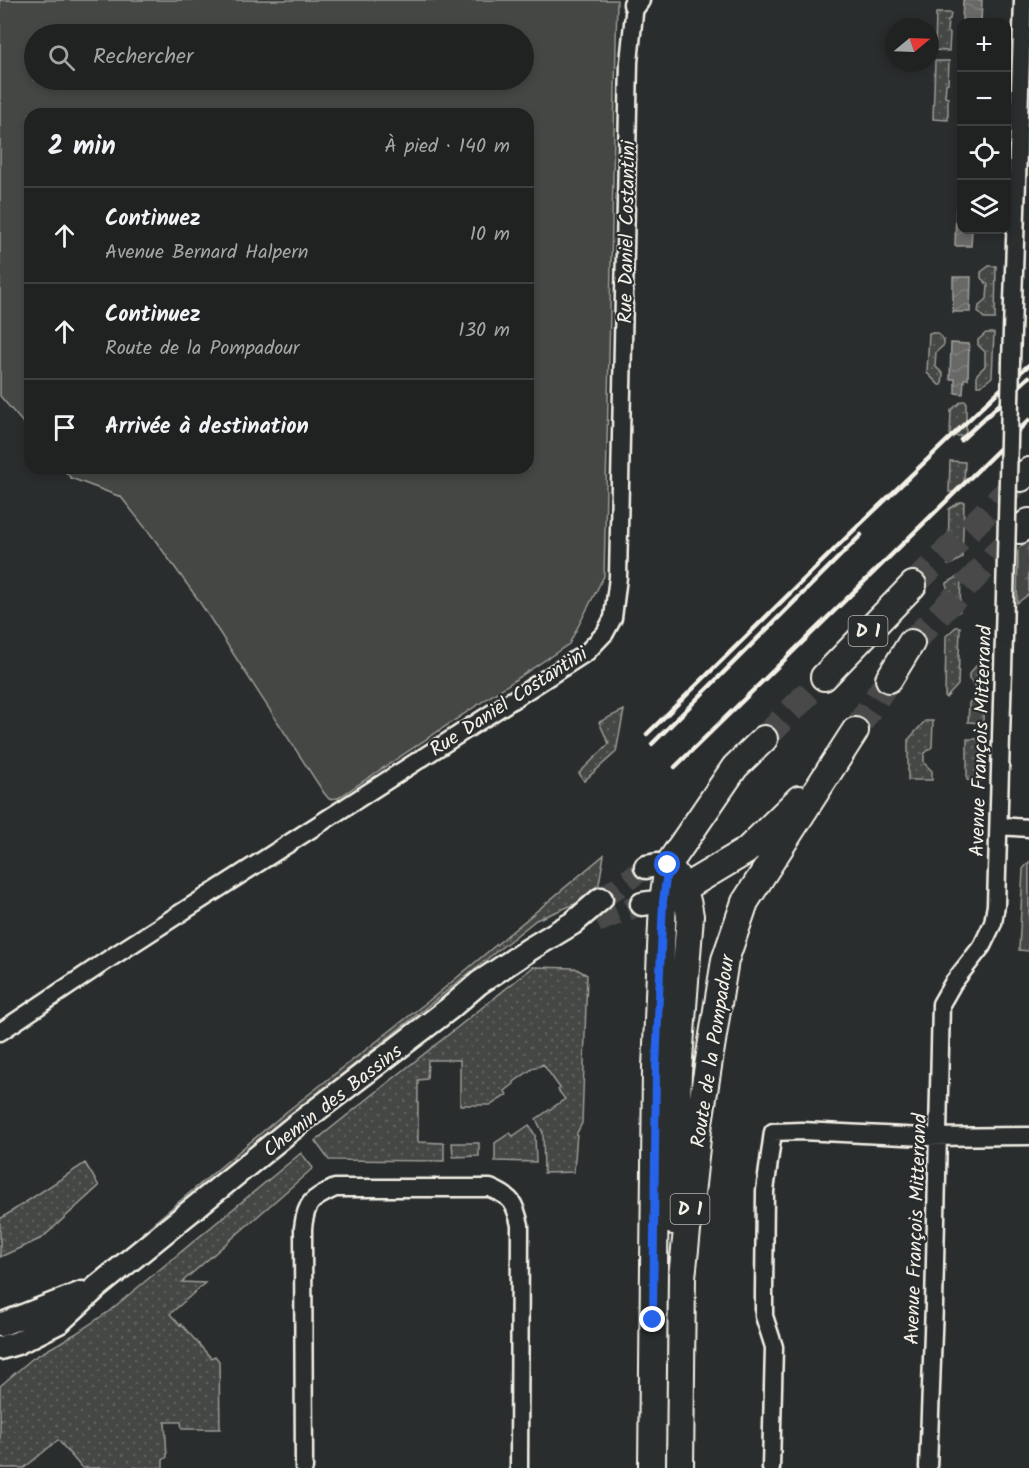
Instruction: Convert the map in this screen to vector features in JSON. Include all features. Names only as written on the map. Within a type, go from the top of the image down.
[{"type":"main road","name":"D 1","points":[[824,677],[913,585]]},
{"type":"main road","name":"D 1","points":[[888,680],[911,644]]},
{"type":"main road","name":"D 1","points":[[663,898],[746,851],[833,765],[855,731]]},
{"type":"main road","name":"D 1","points":[[652,1468],[656,1068],[663,898],[657,866],[735,767],[764,739]]},
{"type":"main road","name":"Route de la Pompadour","points":[[680,1468],[682,1277],[698,1129],[725,960],[745,902],[833,765]]},
{"type":"main road","points":[[663,898],[688,901],[690,916],[678,1072],[667,1376],[680,1401]]},
{"type":"main road","name":"Chemin des Bassins","points":[[0,1348],[16,1343],[59,1322],[97,1287],[284,1136],[479,983],[573,923],[601,899]]},
{"type":"main road","name":"Chemin des Bassins","points":[[573,923],[597,922]]},
{"type":"main road","name":"Chemin des Bassins","points":[[0,1325],[97,1287]]},
{"type":"street","name":"Avenue François Mitterrand","points":[[928,1468],[941,1004],[953,983],[982,946],[993,923],[996,905],[1023,0]]},
{"type":"street","name":"Rue Daniel Costantini","points":[[0,1032],[112,957],[587,652],[605,633],[613,618],[618,577],[629,62],[636,1]]},
{"type":"street","points":[[999,826],[1029,828]]},
{"type":"street","points":[[771,1468],[774,1347],[765,1316],[764,1293],[765,1191],[773,1132],[802,1131],[938,1138],[1029,1136]]},
{"type":"street","points":[[304,1468],[303,1228],[305,1211],[315,1197],[335,1188],[490,1188],[503,1193],[516,1206],[520,1225],[519,1468]]},
{"type":"green space","points":[[0,0],[617,0],[604,576],[569,644],[338,798],[329,799],[197,598],[121,497],[71,478],[67,474],[534,474],[534,108],[24,108],[24,424],[0,396]]},
{"type":"green space","points":[[936,13],[951,13],[947,32],[950,33],[949,51],[939,50],[939,18],[936,18]]},
{"type":"green space","points":[[939,61],[949,61],[945,97],[948,98],[948,120],[933,119],[935,72],[939,72]]},
{"type":"green space","points":[[989,266],[996,266],[995,319],[985,319],[978,312],[979,306],[987,299],[988,285],[981,278],[981,272]]},
{"type":"green space","points":[[929,333],[937,333],[944,340],[944,345],[936,352],[935,366],[943,374],[942,385],[939,385],[927,373]]},
{"type":"green space","points":[[986,333],[994,333],[992,377],[981,386],[977,386],[977,374],[985,366],[985,352],[978,345],[978,340]]},
{"type":"green space","points":[[962,401],[966,401],[966,436],[950,436],[951,410]]},
{"type":"green space","points":[[950,461],[965,462],[964,484],[953,492],[949,492]]},
{"type":"green space","points":[[964,502],[962,558],[948,565],[949,509]]},
{"type":"green space","points":[[1029,539],[1029,594],[1017,603],[1018,549]]},
{"type":"green space","points":[[961,576],[960,611],[946,618],[947,583]]},
{"type":"green space","points":[[956,627],[960,627],[958,685],[946,698],[946,636]]},
{"type":"green space","points":[[984,657],[983,723],[968,722],[969,703],[975,696],[976,687],[969,679],[969,674]]},
{"type":"green space","points":[[624,710],[616,752],[584,781],[579,773],[609,744],[599,722]]},
{"type":"green space","points":[[925,721],[933,721],[932,747],[924,754],[924,763],[932,771],[932,780],[908,780],[908,740]]},
{"type":"green space","points":[[967,739],[982,739],[981,781],[967,780]]},
{"type":"green space","points":[[604,855],[597,895],[536,920],[291,1115],[148,1233],[143,1232],[286,1112],[436,995]]},
{"type":"green space","points":[[1029,862],[1029,951],[1019,950],[1023,869]]},
{"type":"green space","points":[[533,967],[575,968],[587,975],[582,1123],[577,1133],[574,1172],[544,1173],[543,1133],[536,1119],[565,1099],[543,1064],[514,1082],[505,1091],[507,1095],[491,1105],[460,1105],[460,1060],[428,1060],[427,1079],[418,1080],[418,1142],[444,1143],[444,1161],[329,1160],[315,1141]]},
{"type":"green space","points":[[529,1125],[535,1135],[536,1162],[495,1161],[495,1143],[510,1133],[513,1136]]},
{"type":"green space","points":[[452,1143],[479,1143],[479,1156],[453,1157]]},
{"type":"green space","points":[[301,1153],[313,1168],[182,1282],[205,1283],[170,1314],[211,1358],[215,1356],[219,1361],[220,1429],[182,1429],[181,1422],[165,1422],[167,1457],[163,1460],[163,1468],[82,1468],[58,1440],[24,1468],[0,1468],[0,1386],[33,1358],[108,1312]]},
{"type":"green space","points":[[85,1163],[99,1186],[42,1238],[0,1257],[0,1219]]},
{"type":"water","points":[[963,0],[982,0],[981,18],[962,18]]},
{"type":"water","points":[[957,209],[957,234],[972,234],[971,246],[955,246]]},
{"type":"water","points":[[953,277],[971,277],[970,312],[953,312]]},
{"type":"water","points":[[951,343],[969,344],[968,379],[964,379],[963,394],[955,393],[955,379],[950,379]]},
{"type":"tunnel","points":[[913,585],[1021,478]]},
{"type":"tunnel","points":[[911,643],[1020,530]]},
{"type":"tunnel","points":[[764,739],[824,677]]},
{"type":"tunnel","points":[[855,731],[889,679]]},
{"type":"tunnel","points":[[601,899],[646,867]]},
{"type":"tunnel","points":[[597,922],[642,904]]},
{"type":"railway","points":[[647,734],[853,531],[1003,387],[1029,365]]},
{"type":"railway","points":[[961,440],[1029,377]]},
{"type":"railway","points":[[675,767],[1029,420]]},
{"type":"railway","points":[[652,744],[861,535]]},
{"type":"route","points":[[653,1320],[656,1068],[663,901],[668,865]]}]
